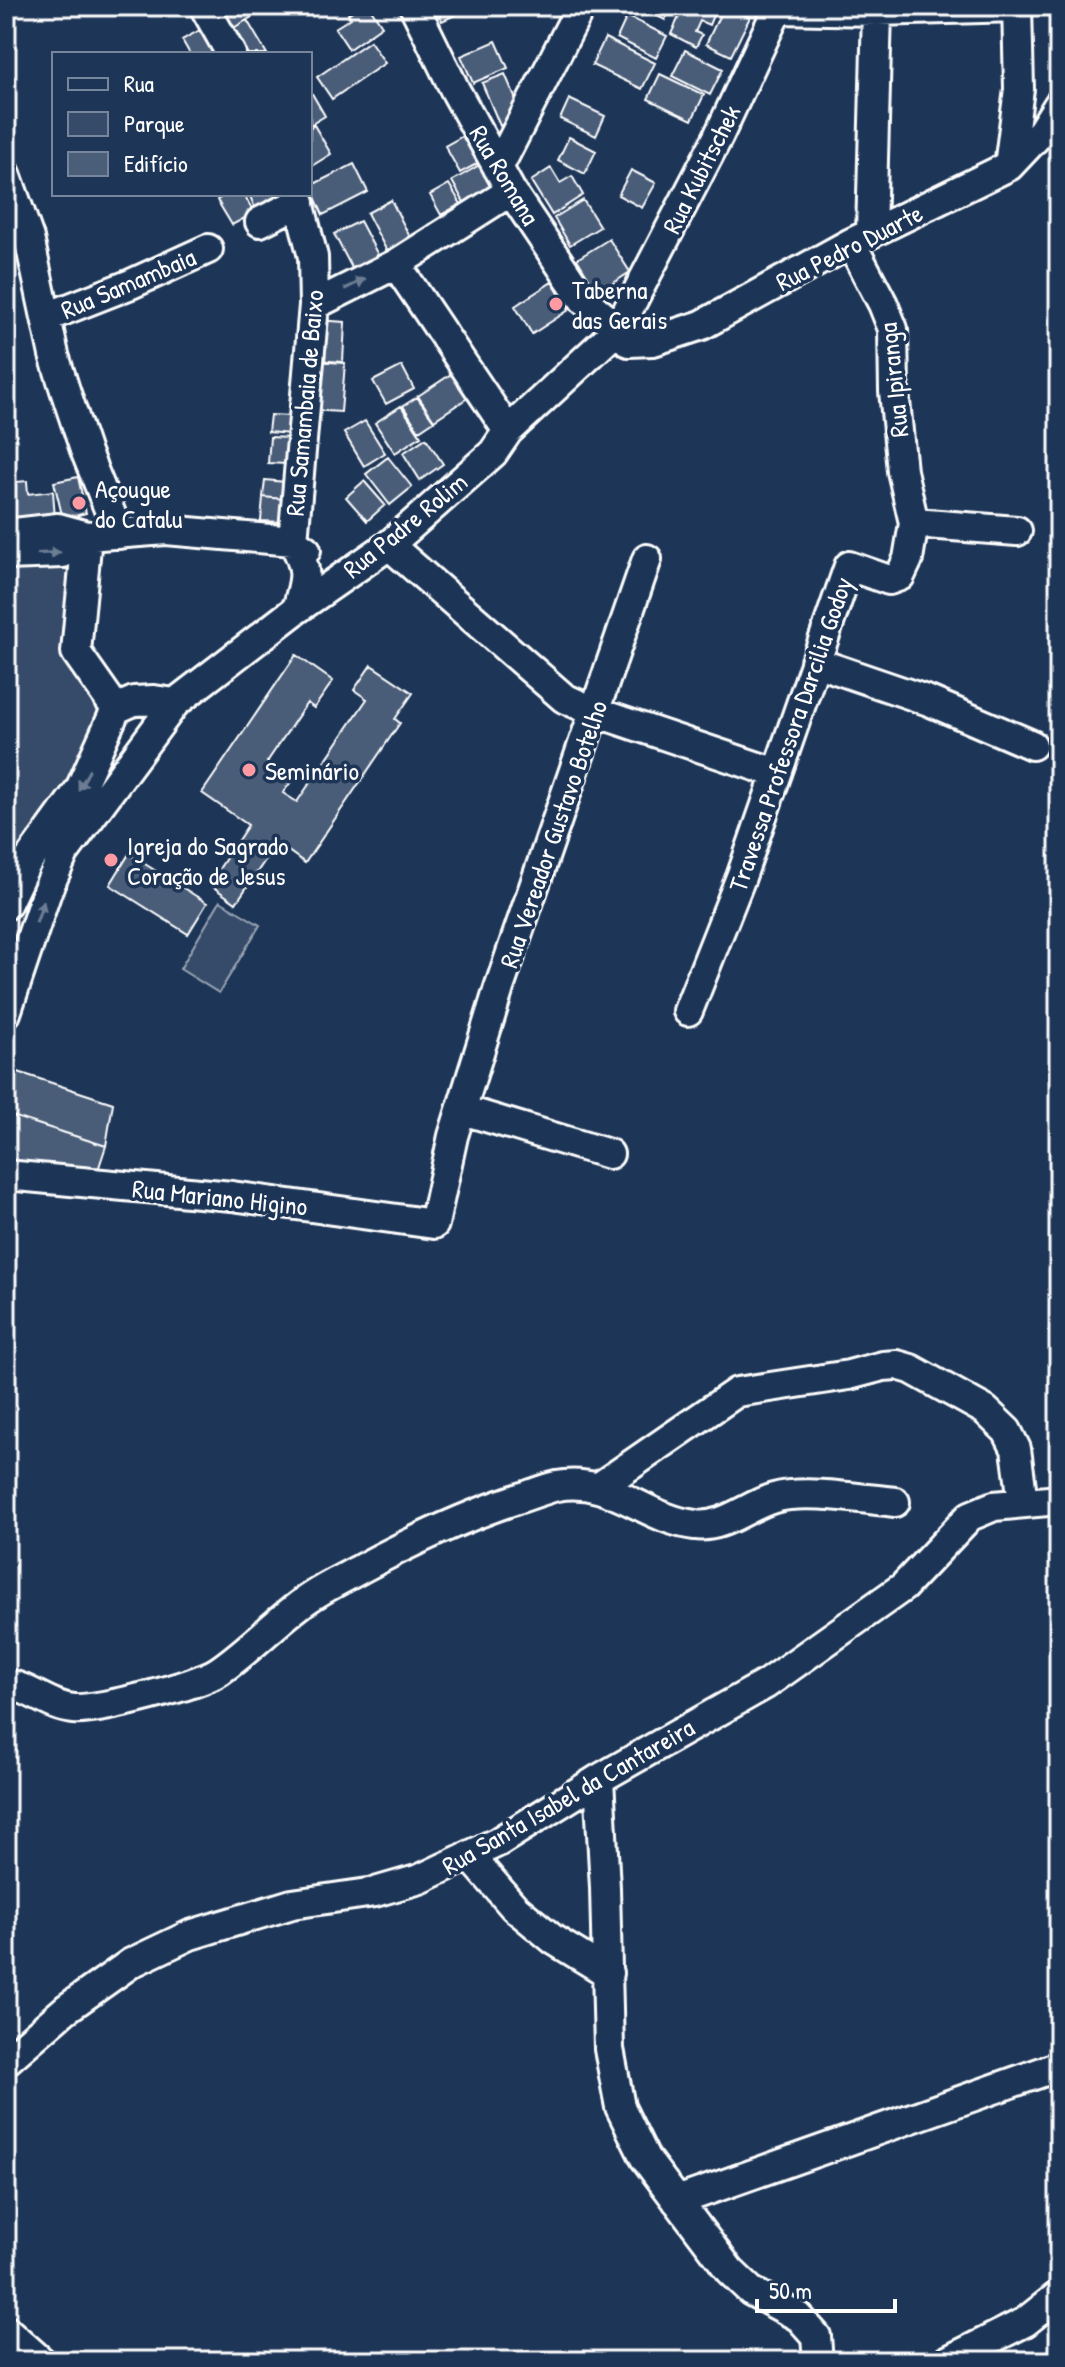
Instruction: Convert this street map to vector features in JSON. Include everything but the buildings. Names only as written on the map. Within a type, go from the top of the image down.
[{"type":"street","points":[[204,6],[230,52]]},
{"type":"street","name":"Rua Romana","points":[[414,6],[504,179],[584,300],[618,329]]},
{"type":"street","points":[[314,305],[396,264],[504,179],[581,6]]},
{"type":"street","points":[[776,7],[877,11],[1017,6],[1019,89],[1009,166]]},
{"type":"street","name":"Rua Kubitschek","points":[[618,329],[718,137],[776,7]]},
{"type":"street","points":[[861,238],[877,11]]},
{"type":"street","name":"Rua Pedro Duarte","points":[[618,329],[629,342],[653,341],[702,325],[861,238],[1009,166],[1042,131],[1059,104]]},
{"type":"street","points":[[6,174],[29,238],[54,355],[85,450],[119,534]]},
{"type":"street","points":[[260,222],[298,198]]},
{"type":"street","name":"Rua Samambaia de Baixo","points":[[297,609],[306,571],[293,541],[314,305],[313,257],[298,198]]},
{"type":"street","name":"Rua Ipiranga","points":[[861,238],[893,329],[894,391],[902,471],[914,523]]},
{"type":"street","name":"Rua Samambaia","points":[[47,317],[208,249]]},
{"type":"street","points":[[396,264],[508,431]]},
{"type":"street","name":"Rua Padre Rolim","points":[[6,1013],[47,891],[64,853],[175,703],[297,609],[389,545],[493,453],[508,431],[618,329]]},
{"type":"street","points":[[914,523],[1017,531]]},
{"type":"street","name":"Travessa Professora Darcilia Godoy","points":[[688,1011],[741,877],[849,566],[889,580],[900,576],[908,559],[914,523]]},
{"type":"street","points":[[6,534],[58,528],[87,536],[166,530],[293,541],[341,579]]},
{"type":"street","points":[[6,555],[63,553],[87,536]]},
{"type":"street","points":[[87,536],[76,652],[114,714],[116,729],[134,741],[145,741]]},
{"type":"street","points":[[389,545],[564,698],[595,712],[776,773]]},
{"type":"street","name":"Rua Vereador Gustavo Botelho","points":[[434,1224],[453,1136],[499,988],[647,559]]},
{"type":"street","points":[[815,662],[929,701],[1032,745]]},
{"type":"street","points":[[6,905],[25,865],[80,789],[114,714],[134,701],[175,703]]},
{"type":"street","points":[[463,1110],[609,1154]]},
{"type":"street","name":"Rua Mariano Higino","points":[[6,1175],[232,1196],[434,1224]]},
{"type":"street","points":[[599,1487],[737,1392],[897,1365],[911,1369],[985,1410],[1007,1431],[1016,1449],[1023,1502]]},
{"type":"street","points":[[6,1684],[16,1685],[49,1702],[72,1709],[95,1708],[164,1691],[217,1673],[309,1597],[382,1557],[474,1513],[557,1486],[599,1487],[672,1521],[698,1526],[721,1521],[775,1498],[805,1495],[895,1502]]},
{"type":"street","name":"Rua Santa Isabel da Cantareira","points":[[6,2061],[66,2009],[131,1963],[190,1935],[292,1904],[375,1892],[420,1879],[498,1842],[599,1779],[766,1684],[903,1587],[970,1516],[994,1506],[1059,1500]]},
{"type":"street","points":[[599,1779],[609,2049],[620,2107],[645,2158],[730,2271],[751,2291],[799,2317],[816,2336],[818,2361]]},
{"type":"street","points":[[470,1856],[514,1907],[554,1940],[608,1973]]},
{"type":"street","points":[[677,2201],[1059,2066]]},
{"type":"street","points":[[947,2361],[1025,2322],[1059,2295]]},
{"type":"street","points":[[6,2330],[41,2361]]},
{"type":"green space","points":[[74,560],[68,653],[106,713],[81,772],[6,890],[6,564]]},
{"type":"green space","points":[[220,901],[260,925],[219,993],[180,969]]},
{"type":"place","name":"Taberna das Gerais","points":[[556,304]]},
{"type":"place","name":"Açougue do Catalu","points":[[79,503]]},
{"type":"place","name":"Seminário","points":[[249,770]]},
{"type":"place","name":"Igreja do Sagrado Coração de Jesus","points":[[111,860]]}]
